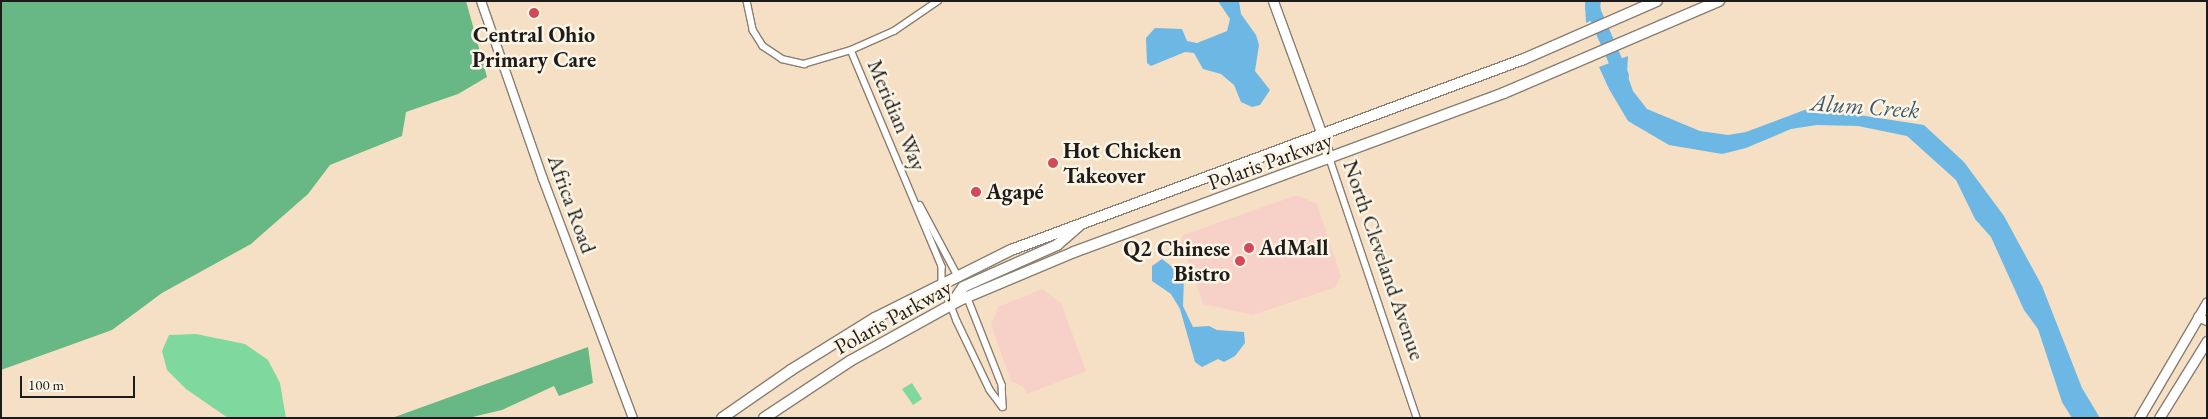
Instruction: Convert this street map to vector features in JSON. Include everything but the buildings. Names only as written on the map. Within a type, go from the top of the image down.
[{"type":"main road","name":"North Cleveland Avenue","points":[[1273,1],[1330,158]]},
{"type":"main road","name":"Polaris Parkway","points":[[722,418],[834,342],[958,274],[1082,222],[1322,135],[1574,38],[1657,1]]},
{"type":"main road","name":"Polaris Parkway","points":[[764,418],[850,361],[968,297],[1074,252],[1330,158],[1583,61],[1719,1]]},
{"type":"main road","points":[[952,304],[963,287],[1057,245],[1082,222]]},
{"type":"main road","points":[[2139,418],[2203,319],[2207,302]]},
{"type":"main road","points":[[2159,418],[2207,341]]},
{"type":"street","name":"Africa Road","points":[[481,1],[543,179],[633,418]]},
{"type":"street","points":[[747,1],[753,30],[763,46],[782,59],[812,63],[851,50],[912,21],[938,1]]},
{"type":"street","name":"Meridian Way","points":[[851,50],[911,194],[942,267],[942,282],[978,367],[1003,407],[1002,385],[968,297],[958,274],[911,194]]},
{"type":"street","name":"North Cleveland Avenue","points":[[1330,158],[1417,418]]},
{"type":"shaded area","points":[[1297,195],[1317,204],[1341,276],[1336,287],[1253,315],[1203,304],[1181,242],[1183,235]]},
{"type":"shaded area","points":[[1042,289],[1061,303],[1086,371],[1027,394],[1023,387],[1011,381],[991,325],[998,307]]},
{"type":"green space","points":[[1,1],[466,1],[487,77],[458,94],[406,112],[402,136],[330,165],[308,194],[251,244],[162,293],[112,330],[1,370]]},
{"type":"green space","points":[[196,334],[245,344],[268,360],[280,383],[286,418],[228,418],[186,389],[167,370],[162,351],[169,335]]},
{"type":"green space","points":[[588,347],[593,383],[559,396],[554,386],[502,410],[468,418],[392,418]]},
{"type":"green space","points":[[912,383],[922,399],[913,405],[902,389]]},
{"type":"water","points":[[1218,1],[1239,1],[1241,14],[1256,35],[1259,45],[1255,71],[1270,90],[1260,105],[1252,107],[1241,102],[1234,85],[1221,74],[1203,69],[1194,53],[1185,52],[1151,66],[1147,63],[1146,38],[1155,28],[1182,29],[1187,41],[1197,43],[1227,31],[1230,19]]},
{"type":"water","points":[[1585,1],[1600,1],[1601,16],[1586,23]]},
{"type":"water","points":[[1628,56],[1627,74],[1633,91],[1647,109],[1700,131],[1728,135],[1746,132],[1823,103],[1859,115],[1924,125],[1964,162],[2004,216],[2042,286],[2082,388],[2100,418],[2072,418],[2062,402],[2038,329],[2024,310],[1991,237],[1975,219],[1956,180],[1907,136],[1858,126],[1817,125],[1791,129],[1746,148],[1722,154],[1669,145],[1628,121],[1609,89],[1599,67]]},
{"type":"water","points":[[1162,259],[1184,276],[1183,306],[1193,327],[1209,326],[1217,330],[1244,332],[1245,343],[1235,356],[1224,362],[1218,359],[1202,367],[1195,362],[1180,309],[1171,294],[1152,281],[1152,266]]},
{"type":"waterway","name":"Alum Creek","points":[[1594,1],[1592,7],[1622,76]]},
{"type":"place","name":"Central Ohio Primary Care","points":[[534,13]]},
{"type":"place","name":"Hot Chicken Takeover","points":[[1053,163]]},
{"type":"place","name":"Agapé","points":[[976,192]]},
{"type":"place","name":"AdMall","points":[[1249,248]]},
{"type":"place","name":"Q2 Chinese Bistro","points":[[1240,261]]}]
